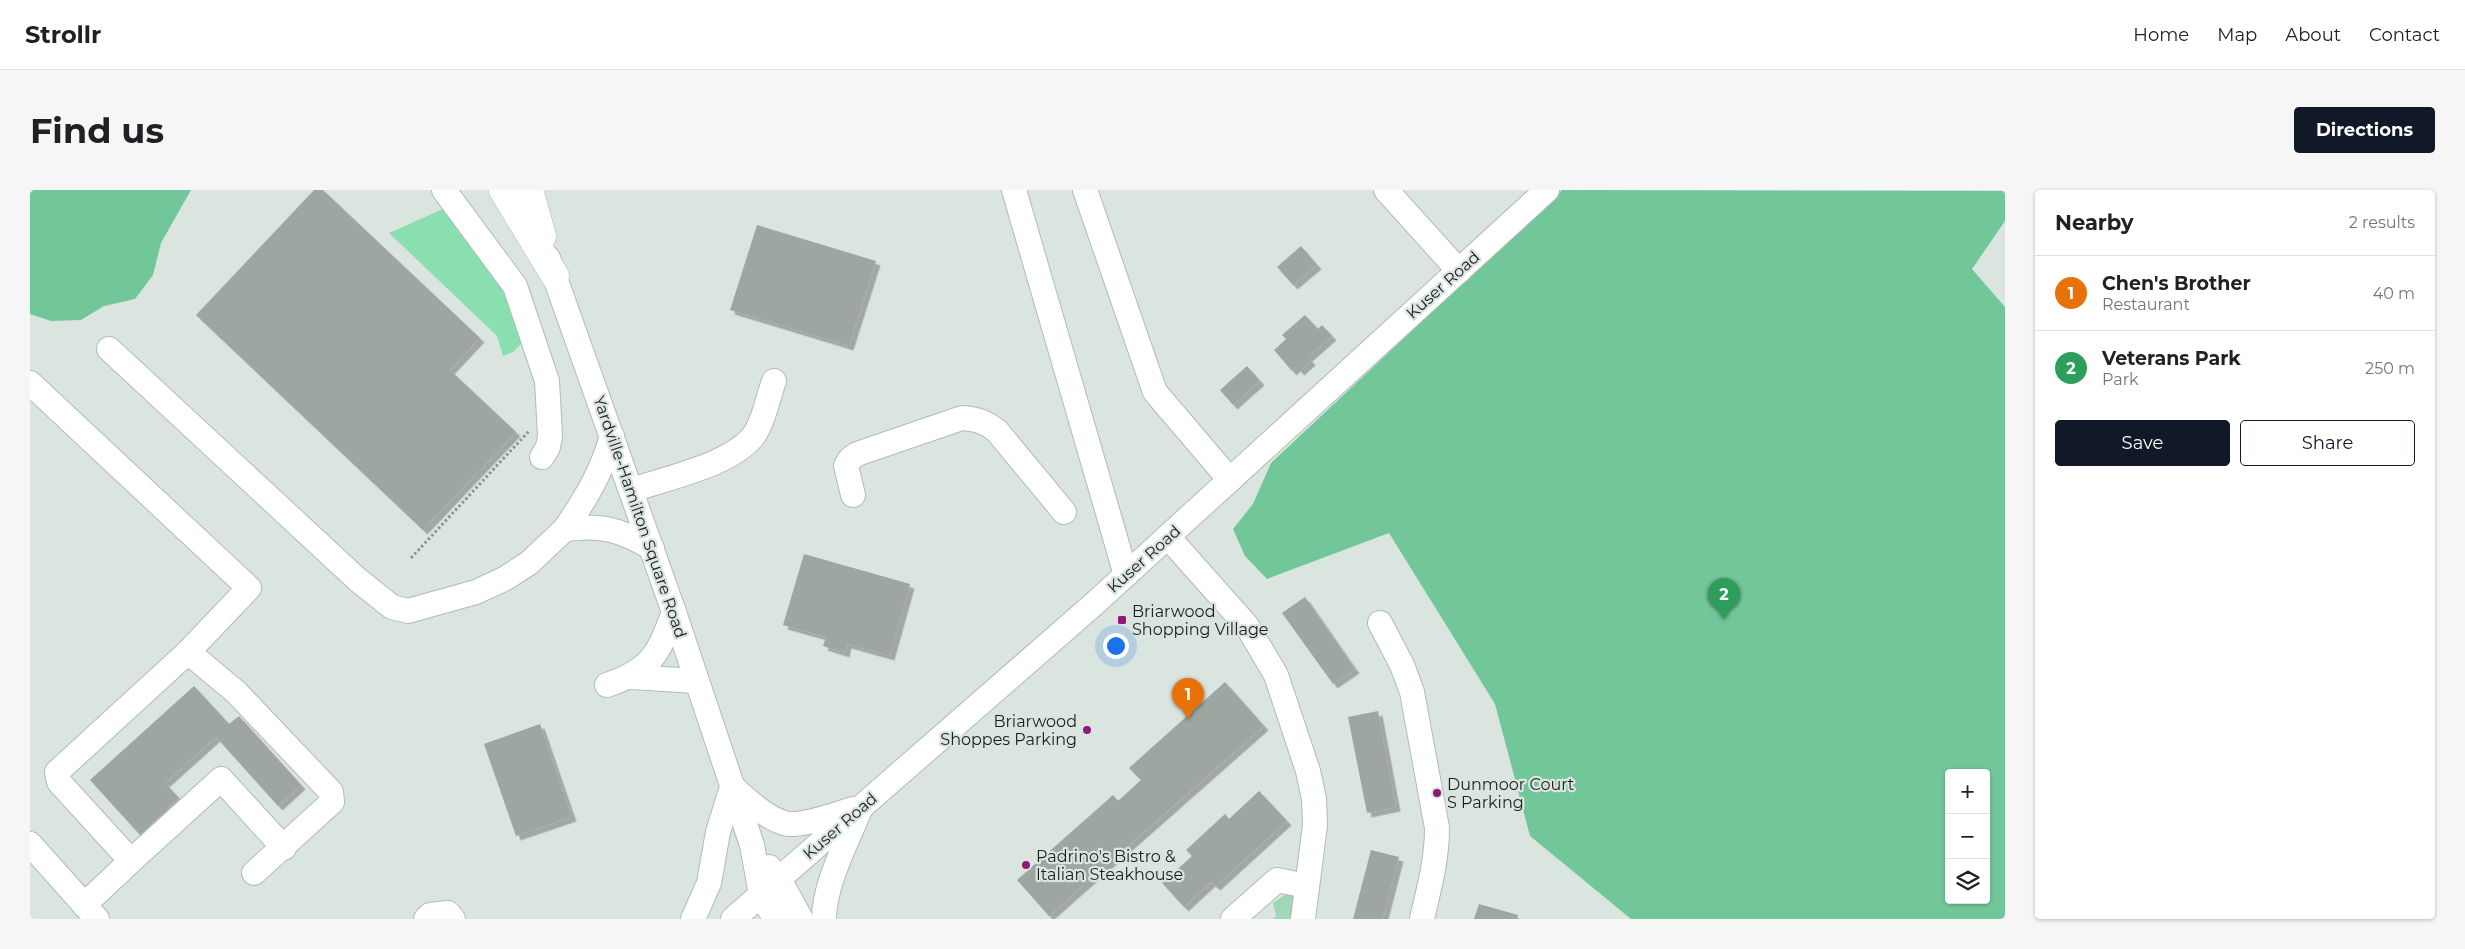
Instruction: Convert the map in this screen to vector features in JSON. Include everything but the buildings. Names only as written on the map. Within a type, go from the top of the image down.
[{"type":"highway","points":[[503,190],[553,271]]},
{"type":"highway","points":[[529,190],[553,271]]},
{"type":"street","points":[[444,190],[515,286],[547,382],[550,436],[548,447],[542,457]]},
{"type":"street","name":"Yardville-Hamilton Square Road","points":[[524,190],[674,612],[752,845],[761,894],[775,919]]},
{"type":"street","points":[[1014,190],[1126,575]]},
{"type":"street","points":[[1085,190],[1155,392],[1230,480]]},
{"type":"street","points":[[1386,190],[1459,271]]},
{"type":"street","name":"Kuser Road","points":[[733,919],[1126,575],[1547,190]]},
{"type":"street","points":[[108,349],[358,580],[392,607],[408,611],[476,592],[506,578],[529,563],[565,529],[590,491],[605,463],[612,436]]},
{"type":"street","points":[[632,490],[713,462],[737,451],[756,431],[774,381]]},
{"type":"street","points":[[30,383],[249,588],[188,652],[57,772],[59,782],[131,861]]},
{"type":"street","points":[[853,495],[846,466],[850,459],[962,418],[987,423],[997,431],[1064,512]]},
{"type":"street","points":[[565,529],[586,526],[627,533],[652,548]]},
{"type":"street","points":[[1168,537],[1247,626],[1276,675],[1308,771],[1314,799],[1315,825],[1304,919]]},
{"type":"street","points":[[607,685],[631,677],[652,660],[662,644],[674,612]]},
{"type":"street","points":[[1380,623],[1402,665],[1412,692],[1437,828],[1436,857],[1422,919]]},
{"type":"street","points":[[188,652],[236,692],[331,792],[332,802],[284,848],[254,873]]},
{"type":"street","points":[[631,677],[696,681]]},
{"type":"street","points":[[34,856],[90,912],[131,861],[221,780],[284,848]]},
{"type":"street","points":[[693,919],[710,883],[718,832],[732,787],[755,807],[786,824],[814,821],[862,806]]},
{"type":"street","points":[[824,919],[824,911],[835,870],[862,806]]},
{"type":"street","name":"Yardville-Hamilton Square Road","points":[[752,845],[779,879],[801,919]]},
{"type":"street","points":[[1233,919],[1277,880],[1307,886]]},
{"type":"street","points":[[426,919],[430,916],[448,913],[453,919]]},
{"type":"path","points":[[411,558],[538,421],[549,418]]},
{"type":"shaded area","points":[[30,190],[191,190],[161,243],[153,275],[135,299],[104,306],[81,320],[51,321],[30,314]]},
{"type":"shaded area","points":[[1562,190],[2005,191],[2005,221],[1972,269],[2005,307],[2005,919],[1631,919],[1530,836],[1495,704],[1389,533],[1267,579],[1245,556],[1233,529],[1253,504],[1271,463]]},
{"type":"shaded area","points":[[443,209],[503,291],[522,343],[513,352],[503,356],[497,336],[389,233]]},
{"type":"shaded area","points":[[1289,892],[1299,900],[1299,919],[1273,919],[1276,916],[1273,903]]},
{"type":"place","name":"Veterans Park","points":[[1724,619]]},
{"type":"place","name":"Briarwood Shopping Village","points":[[1122,620]]},
{"type":"place","name":"Chen's Brother","points":[[1188,719]]},
{"type":"place","name":"Briarwood Shoppes Parking","points":[[1087,730]]},
{"type":"place","name":"Dunmoor Court S Parking","points":[[1437,793]]},
{"type":"place","name":"Padrino's Bistro & Italian Steakhouse","points":[[1026,865]]}]
